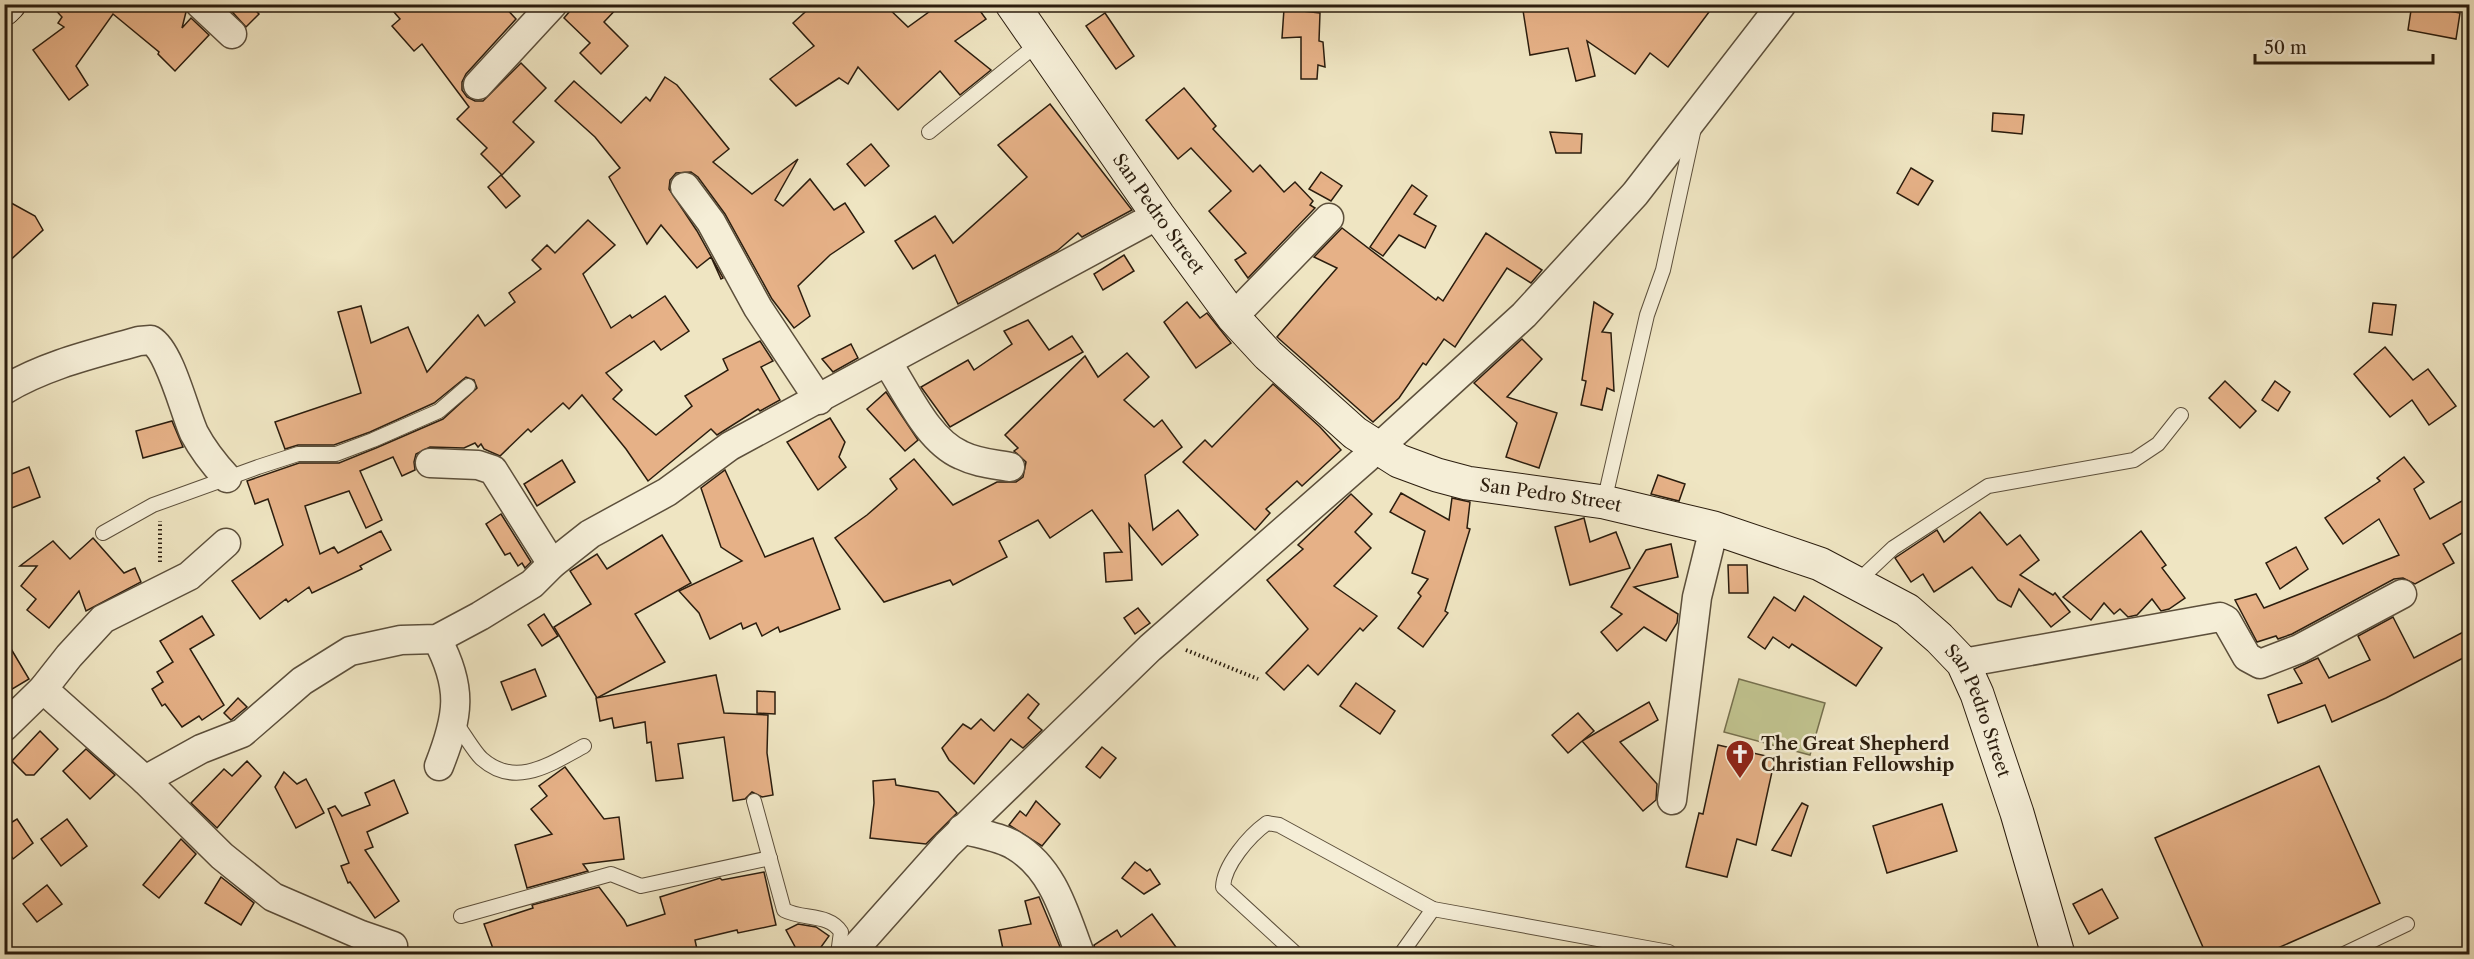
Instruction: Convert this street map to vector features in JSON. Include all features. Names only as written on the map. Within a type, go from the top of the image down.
[{"type":"street","points":[[4,9],[9,4]]},
{"type":"street","points":[[200,4],[232,34]]},
{"type":"street","points":[[478,85],[553,4]]},
{"type":"street","name":"San Pedro Street","points":[[1012,4],[1158,215],[1233,317],[1305,389],[1355,433],[1414,468],[1467,483],[1604,502],[1714,528],[1820,564],[1907,610],[1963,663],[1977,694],[2017,813],[2056,952]]},
{"type":"street","points":[[848,954],[962,830],[1150,648],[1378,448],[1524,315],[1635,194],[1782,4]]},
{"type":"street","points":[[685,188],[711,222],[758,308],[819,400]]},
{"type":"street","points":[[145,780],[201,749],[242,733],[302,681],[350,651],[401,640],[437,639],[532,584],[552,564],[590,534],[667,492],[730,446],[1158,215]]},
{"type":"street","points":[[1233,317],[1329,218]]},
{"type":"street","points":[[4,390],[55,366],[139,341],[151,340],[162,353],[195,433],[213,463],[227,478]]},
{"type":"street","points":[[887,362],[930,429],[947,446],[958,454],[976,461],[1010,467]]},
{"type":"street","points":[[430,463],[478,465],[493,470],[552,564]]},
{"type":"street","points":[[1672,800],[1697,597],[1714,528]]},
{"type":"street","points":[[4,728],[43,690],[69,656],[103,619],[189,576],[226,543]]},
{"type":"street","points":[[1963,663],[2220,617],[2226,620],[2247,657],[2260,664],[2299,648],[2402,594]]},
{"type":"street","points":[[437,639],[450,665],[456,687],[455,722],[439,766]]},
{"type":"street","points":[[43,690],[145,780],[222,856],[273,897],[361,935],[393,946]]},
{"type":"street","points":[[962,830],[1014,844],[1043,870],[1054,887],[1080,954]]},
{"type":"lane","points":[[929,132],[1040,42]]},
{"type":"lane","points":[[1604,502],[1647,315],[1663,270],[1698,113]]},
{"type":"lane","points":[[103,533],[162,503],[298,453],[336,454],[364,444],[439,411],[468,386]]},
{"type":"lane","points":[[1855,584],[1893,548],[1988,486],[2134,460],[2158,444],[2181,416]]},
{"type":"lane","points":[[455,722],[482,759],[504,772],[519,774],[536,770],[584,746]]},
{"type":"lane","points":[[754,801],[784,910],[793,914],[828,920],[837,925],[848,954]]},
{"type":"lane","points":[[1296,954],[1223,887],[1224,875],[1258,830],[1267,823],[1279,825],[1433,909],[1669,952]]},
{"type":"lane","points":[[461,916],[611,874],[641,886],[770,858]]},
{"type":"lane","points":[[1401,954],[1433,909]]},
{"type":"lane","points":[[2344,954],[2407,924]]},
{"type":"path","points":[[156,591],[162,503]]},
{"type":"path","points":[[1150,648],[1189,650],[1258,679]]},
{"type":"green space","points":[[1739,679],[1825,703],[1810,755],[1724,732]]},
{"type":"building","points":[[50,4],[184,4],[186,12],[182,28],[191,18],[209,35],[175,71],[158,54],[159,52],[113,14],[76,66],[88,85],[69,100],[33,50],[64,27],[58,23],[62,17]]},
{"type":"building","points":[[225,4],[249,4],[259,14],[246,27]]},
{"type":"building","points":[[387,4],[502,4],[516,19],[466,74],[462,82],[462,90],[467,97],[475,101],[483,101],[521,63],[546,88],[513,122],[534,142],[502,175],[481,154],[487,148],[457,119],[469,107],[422,44],[414,51],[392,26],[400,19]]},
{"type":"building","points":[[576,4],[621,4],[604,22],[628,46],[601,74],[580,53],[590,43],[564,18]]},
{"type":"building","points":[[814,4],[884,4],[908,27],[940,4],[975,4],[986,19],[955,41],[991,70],[960,95],[940,71],[898,110],[858,67],[848,84],[839,78],[796,106],[770,79],[814,46],[793,23]]},
{"type":"building","points":[[1522,4],[1715,4],[1668,67],[1650,53],[1635,74],[1587,41],[1595,76],[1576,81],[1568,48],[1530,55]]},
{"type":"building","points":[[2412,4],[2460,13],[2456,39],[2408,30]]},
{"type":"building","points":[[1284,9],[1320,13],[1319,41],[1323,42],[1325,67],[1318,65],[1317,79],[1301,79],[1301,37],[1282,38]]},
{"type":"building","points":[[1105,13],[1134,56],[1116,69],[1086,26]]},
{"type":"building","points":[[665,77],[677,85],[729,149],[713,162],[752,194],[798,159],[775,200],[783,206],[810,179],[834,210],[845,203],[864,232],[830,255],[798,286],[810,316],[794,328],[772,299],[725,214],[698,177],[691,172],[676,173],[670,180],[669,189],[697,231],[723,278],[721,279],[711,257],[697,268],[661,225],[647,244],[609,177],[620,168],[595,137],[555,101],[574,81],[621,123],[646,97],[650,101]]},
{"type":"building","points":[[1184,88],[1216,126],[1213,129],[1253,172],[1260,165],[1284,192],[1295,182],[1313,201],[1310,205],[1315,208],[1248,278],[1235,260],[1246,253],[1209,211],[1231,191],[1191,148],[1178,159],[1146,120]]},
{"type":"building","points":[[1050,104],[1132,210],[1082,237],[1078,233],[1057,251],[958,304],[935,255],[913,269],[895,241],[935,216],[953,243],[1027,177],[998,145]]},
{"type":"building","points":[[1993,113],[2024,115],[2022,134],[1992,131]]},
{"type":"building","points":[[1550,132],[1582,134],[1581,153],[1556,153]]},
{"type":"building","points":[[871,144],[889,166],[865,186],[847,164]]},
{"type":"building","points":[[1911,168],[1933,181],[1918,205],[1897,193]]},
{"type":"building","points":[[1321,172],[1342,186],[1331,201],[1309,189]]},
{"type":"building","points":[[501,175],[520,196],[506,208],[488,187]]},
{"type":"building","points":[[1412,185],[1427,196],[1414,214],[1436,226],[1425,248],[1399,235],[1383,256],[1370,247]]},
{"type":"building","points":[[4,199],[35,216],[43,230],[4,266]]},
{"type":"building","points":[[588,220],[615,245],[583,274],[611,328],[630,315],[632,318],[665,296],[689,331],[661,350],[654,341],[606,373],[622,390],[613,399],[656,435],[692,406],[685,396],[728,370],[723,359],[760,341],[773,361],[761,367],[780,400],[760,411],[758,409],[717,435],[711,429],[648,481],[626,449],[582,395],[569,409],[563,403],[531,432],[528,429],[500,456],[484,449],[481,444],[478,447],[475,443],[464,448],[430,447],[416,454],[415,470],[402,476],[393,457],[360,471],[382,520],[366,528],[349,491],[305,506],[320,554],[334,547],[338,553],[381,531],[391,550],[360,566],[362,569],[312,593],[309,587],[288,602],[286,599],[260,619],[232,581],[283,545],[268,499],[255,504],[247,481],[299,463],[339,463],[443,419],[477,388],[474,380],[466,377],[434,403],[370,432],[334,445],[298,445],[285,449],[275,422],[361,393],[338,312],[361,306],[371,343],[408,327],[427,372],[478,315],[485,326],[515,302],[509,293],[541,269],[532,260],[547,245],[555,253]]},
{"type":"building","points":[[1342,228],[1436,300],[1438,297],[1443,301],[1486,233],[1542,270],[1531,283],[1507,268],[1455,347],[1444,339],[1426,365],[1423,363],[1399,398],[1373,422],[1277,337],[1337,268],[1314,257]]},
{"type":"building","points":[[1124,255],[1134,271],[1103,290],[1094,274]]},
{"type":"building","points":[[1187,302],[1200,318],[1207,313],[1231,343],[1196,368],[1164,322]]},
{"type":"building","points":[[1594,302],[1613,314],[1602,332],[1611,333],[1614,391],[1607,388],[1602,410],[1581,405],[1586,381],[1582,380]]},
{"type":"building","points":[[2373,303],[2396,305],[2392,335],[2369,332]]},
{"type":"building","points":[[1028,320],[1049,350],[1072,336],[1083,352],[950,427],[921,387],[968,360],[974,370],[1012,344],[1004,331]]},
{"type":"building","points":[[1522,339],[1542,359],[1507,397],[1557,413],[1539,468],[1506,457],[1517,423],[1474,383]]},
{"type":"building","points":[[851,344],[858,358],[833,372],[822,359]]},
{"type":"building","points":[[2385,347],[2413,380],[2428,369],[2456,406],[2429,425],[2412,400],[2390,417],[2354,374]]},
{"type":"building","points":[[1127,353],[1149,377],[1124,400],[1154,427],[1162,420],[1182,447],[1145,475],[1153,530],[1178,510],[1198,535],[1162,565],[1129,524],[1132,580],[1106,582],[1104,553],[1122,552],[1092,510],[1050,538],[1038,520],[999,541],[1007,557],[953,585],[950,580],[884,602],[835,538],[897,489],[890,479],[914,459],[953,505],[997,482],[1016,482],[1023,477],[1026,462],[1014,451],[1018,448],[1005,435],[1085,356],[1098,377]]},
{"type":"building","points":[[2225,381],[2256,411],[2240,428],[2209,398]]},
{"type":"building","points":[[2275,381],[2290,392],[2278,411],[2262,400]]},
{"type":"building","points":[[1273,384],[1320,427],[1341,450],[1302,486],[1297,481],[1266,509],[1270,513],[1255,530],[1183,462],[1205,440],[1212,447]]},
{"type":"building","points":[[886,392],[918,440],[905,451],[867,409]]},
{"type":"building","points":[[830,418],[845,442],[839,457],[846,467],[818,490],[787,442]]},
{"type":"building","points":[[172,421],[183,447],[143,458],[136,431]]},
{"type":"building","points":[[2404,457],[2424,482],[2414,489],[2430,519],[2469,497],[2469,529],[2443,544],[2454,563],[2415,584],[2403,578],[2394,579],[2292,634],[2257,642],[2235,600],[2256,594],[2264,608],[2399,555],[2379,519],[2343,544],[2325,518],[2380,481],[2377,478]]},
{"type":"building","points":[[562,460],[575,482],[537,506],[524,484]]},
{"type":"building","points":[[29,467],[40,497],[9,509],[4,497],[4,477]]},
{"type":"building","points":[[725,470],[765,557],[813,538],[840,609],[780,632],[778,627],[762,636],[756,623],[743,629],[741,623],[710,639],[699,613],[679,591],[742,561],[721,547],[701,488]]},
{"type":"building","points":[[1658,475],[1685,484],[1679,501],[1651,494]]},
{"type":"building","points":[[1401,493],[1449,520],[1452,498],[1470,502],[1467,528],[1470,529],[1445,611],[1448,613],[1423,647],[1398,628],[1421,596],[1418,593],[1428,579],[1412,573],[1425,531],[1390,512]]},
{"type":"building","points":[[1351,494],[1372,514],[1355,532],[1371,548],[1334,586],[1377,616],[1363,631],[1360,628],[1318,675],[1308,665],[1284,690],[1266,673],[1308,629],[1267,580],[1303,549],[1298,545]]},
{"type":"building","points":[[1980,512],[2007,545],[2020,535],[2039,560],[2020,575],[2053,595],[2055,593],[2070,612],[2051,627],[2019,589],[2011,607],[1998,600],[1972,567],[1934,592],[1923,574],[1911,582],[1895,558],[1937,530],[1944,542]]},
{"type":"building","points":[[501,514],[531,562],[525,568],[522,563],[518,566],[510,553],[505,555],[486,524]]},
{"type":"building","points":[[1584,518],[1590,542],[1616,532],[1630,568],[1570,585],[1555,527]]},
{"type":"building","points":[[2141,531],[2166,565],[2162,568],[2185,598],[2169,609],[2161,611],[2152,599],[2137,615],[2128,617],[2120,609],[2114,614],[2104,603],[2091,620],[2063,597]]},
{"type":"building","points":[[662,535],[691,583],[635,614],[665,662],[597,698],[554,627],[591,604],[570,571],[597,554],[607,569]]},
{"type":"building","points":[[93,538],[124,573],[135,568],[141,582],[86,611],[79,591],[49,628],[27,610],[36,599],[21,586],[37,566],[20,566],[53,541],[70,559]]},
{"type":"building","points":[[1671,544],[1678,577],[1634,587],[1678,614],[1677,623],[1666,641],[1644,627],[1617,651],[1601,632],[1622,614],[1611,607],[1646,550]]},
{"type":"building","points":[[2296,547],[2308,569],[2280,589],[2266,563]]},
{"type":"building","points":[[1728,565],[1747,565],[1748,593],[1729,593]]},
{"type":"building","points":[[1804,596],[1882,648],[1856,686],[1792,644],[1789,648],[1773,637],[1765,649],[1748,637],[1774,597],[1795,611]]},
{"type":"building","points":[[1138,608],[1150,623],[1135,634],[1124,618]]},
{"type":"building","points":[[544,614],[558,636],[542,646],[528,625]]},
{"type":"building","points":[[202,616],[214,635],[190,649],[224,705],[202,720],[199,716],[182,727],[165,704],[162,706],[152,689],[163,682],[157,672],[173,662],[160,641]]},
{"type":"building","points":[[2393,617],[2414,658],[2469,629],[2469,655],[2386,698],[2332,722],[2325,705],[2278,723],[2268,695],[2302,683],[2294,669],[2318,658],[2329,678],[2370,660],[2358,636]]},
{"type":"building","points":[[4,637],[29,679],[4,694]]},
{"type":"building","points":[[535,669],[546,696],[512,710],[501,682]]},
{"type":"building","points":[[716,675],[724,713],[768,715],[767,753],[773,795],[762,797],[752,792],[745,799],[733,801],[724,737],[678,744],[683,778],[656,781],[651,742],[647,743],[645,722],[614,728],[612,718],[600,721],[596,698]]},
{"type":"building","points":[[1356,683],[1395,711],[1380,734],[1340,706]]},
{"type":"building","points":[[757,691],[775,692],[775,714],[757,713]]},
{"type":"building","points":[[1028,694],[1039,704],[1028,718],[1042,730],[1023,748],[1011,739],[974,784],[949,760],[942,748],[963,724],[971,729],[981,719],[994,731]]},
{"type":"building","points":[[238,698],[247,707],[231,720],[224,713]]},
{"type":"building","points":[[1649,702],[1658,720],[1620,742],[1657,784],[1656,800],[1643,811],[1582,741]]},
{"type":"building","points":[[1578,713],[1594,731],[1568,753],[1552,735]]},
{"type":"building","points":[[40,731],[58,749],[34,775],[26,775],[12,761]]},
{"type":"building","points":[[1718,745],[1775,758],[1756,845],[1737,839],[1727,877],[1686,867],[1699,813],[1703,814]]},
{"type":"building","points":[[1102,747],[1116,758],[1100,778],[1086,767]]},
{"type":"building","points":[[86,749],[115,775],[90,799],[63,771]]},
{"type":"building","points":[[247,761],[261,776],[217,828],[191,803],[224,769],[232,776]]},
{"type":"building","points":[[2319,766],[2380,903],[2264,954],[2206,954],[2155,838]]},
{"type":"building","points":[[565,767],[604,819],[619,817],[624,859],[583,864],[588,871],[527,888],[515,845],[552,834],[531,809],[547,796],[539,786]]},
{"type":"building","points":[[284,772],[297,784],[306,779],[324,813],[296,828],[275,787]]},
{"type":"building","points":[[895,779],[896,785],[938,792],[957,813],[926,844],[870,838],[874,803],[873,781]]},
{"type":"building","points":[[394,780],[408,813],[367,832],[373,847],[365,850],[399,901],[375,918],[350,882],[348,883],[341,866],[349,863],[328,809],[335,806],[342,816],[370,805],[365,793]]},
{"type":"building","points":[[1036,801],[1060,824],[1042,846],[1009,825],[1020,811],[1026,816]]},
{"type":"building","points":[[1802,803],[1808,806],[1791,856],[1772,850]]},
{"type":"building","points":[[1942,804],[1957,851],[1887,873],[1873,826]]},
{"type":"building","points":[[17,819],[33,843],[13,859],[4,844],[4,827]]},
{"type":"building","points":[[67,819],[87,846],[61,866],[41,839]]},
{"type":"building","points":[[181,839],[196,854],[159,898],[143,885]]},
{"type":"building","points":[[1135,862],[1147,871],[1150,869],[1160,884],[1144,894],[1122,878]]},
{"type":"building","points":[[764,872],[776,925],[738,933],[737,930],[695,940],[698,954],[495,954],[484,924],[533,908],[532,905],[599,887],[627,926],[665,914],[660,897],[720,878],[722,880]]},
{"type":"building","points":[[221,877],[254,903],[241,925],[205,903]]},
{"type":"building","points":[[47,885],[62,904],[37,922],[23,904]]},
{"type":"building","points":[[2102,889],[2118,918],[2089,934],[2073,904]]},
{"type":"building","points":[[1039,897],[1063,954],[1004,954],[999,930],[1031,924],[1025,901]]},
{"type":"building","points":[[1152,914],[1181,954],[1096,954],[1094,945],[1117,930],[1121,937]]},
{"type":"building","points":[[798,924],[816,927],[829,936],[816,954],[799,954],[786,930]]},
{"type":"place","name":"The Great Shepherd Christian Fellowship","points":[[1740,780]]}]
